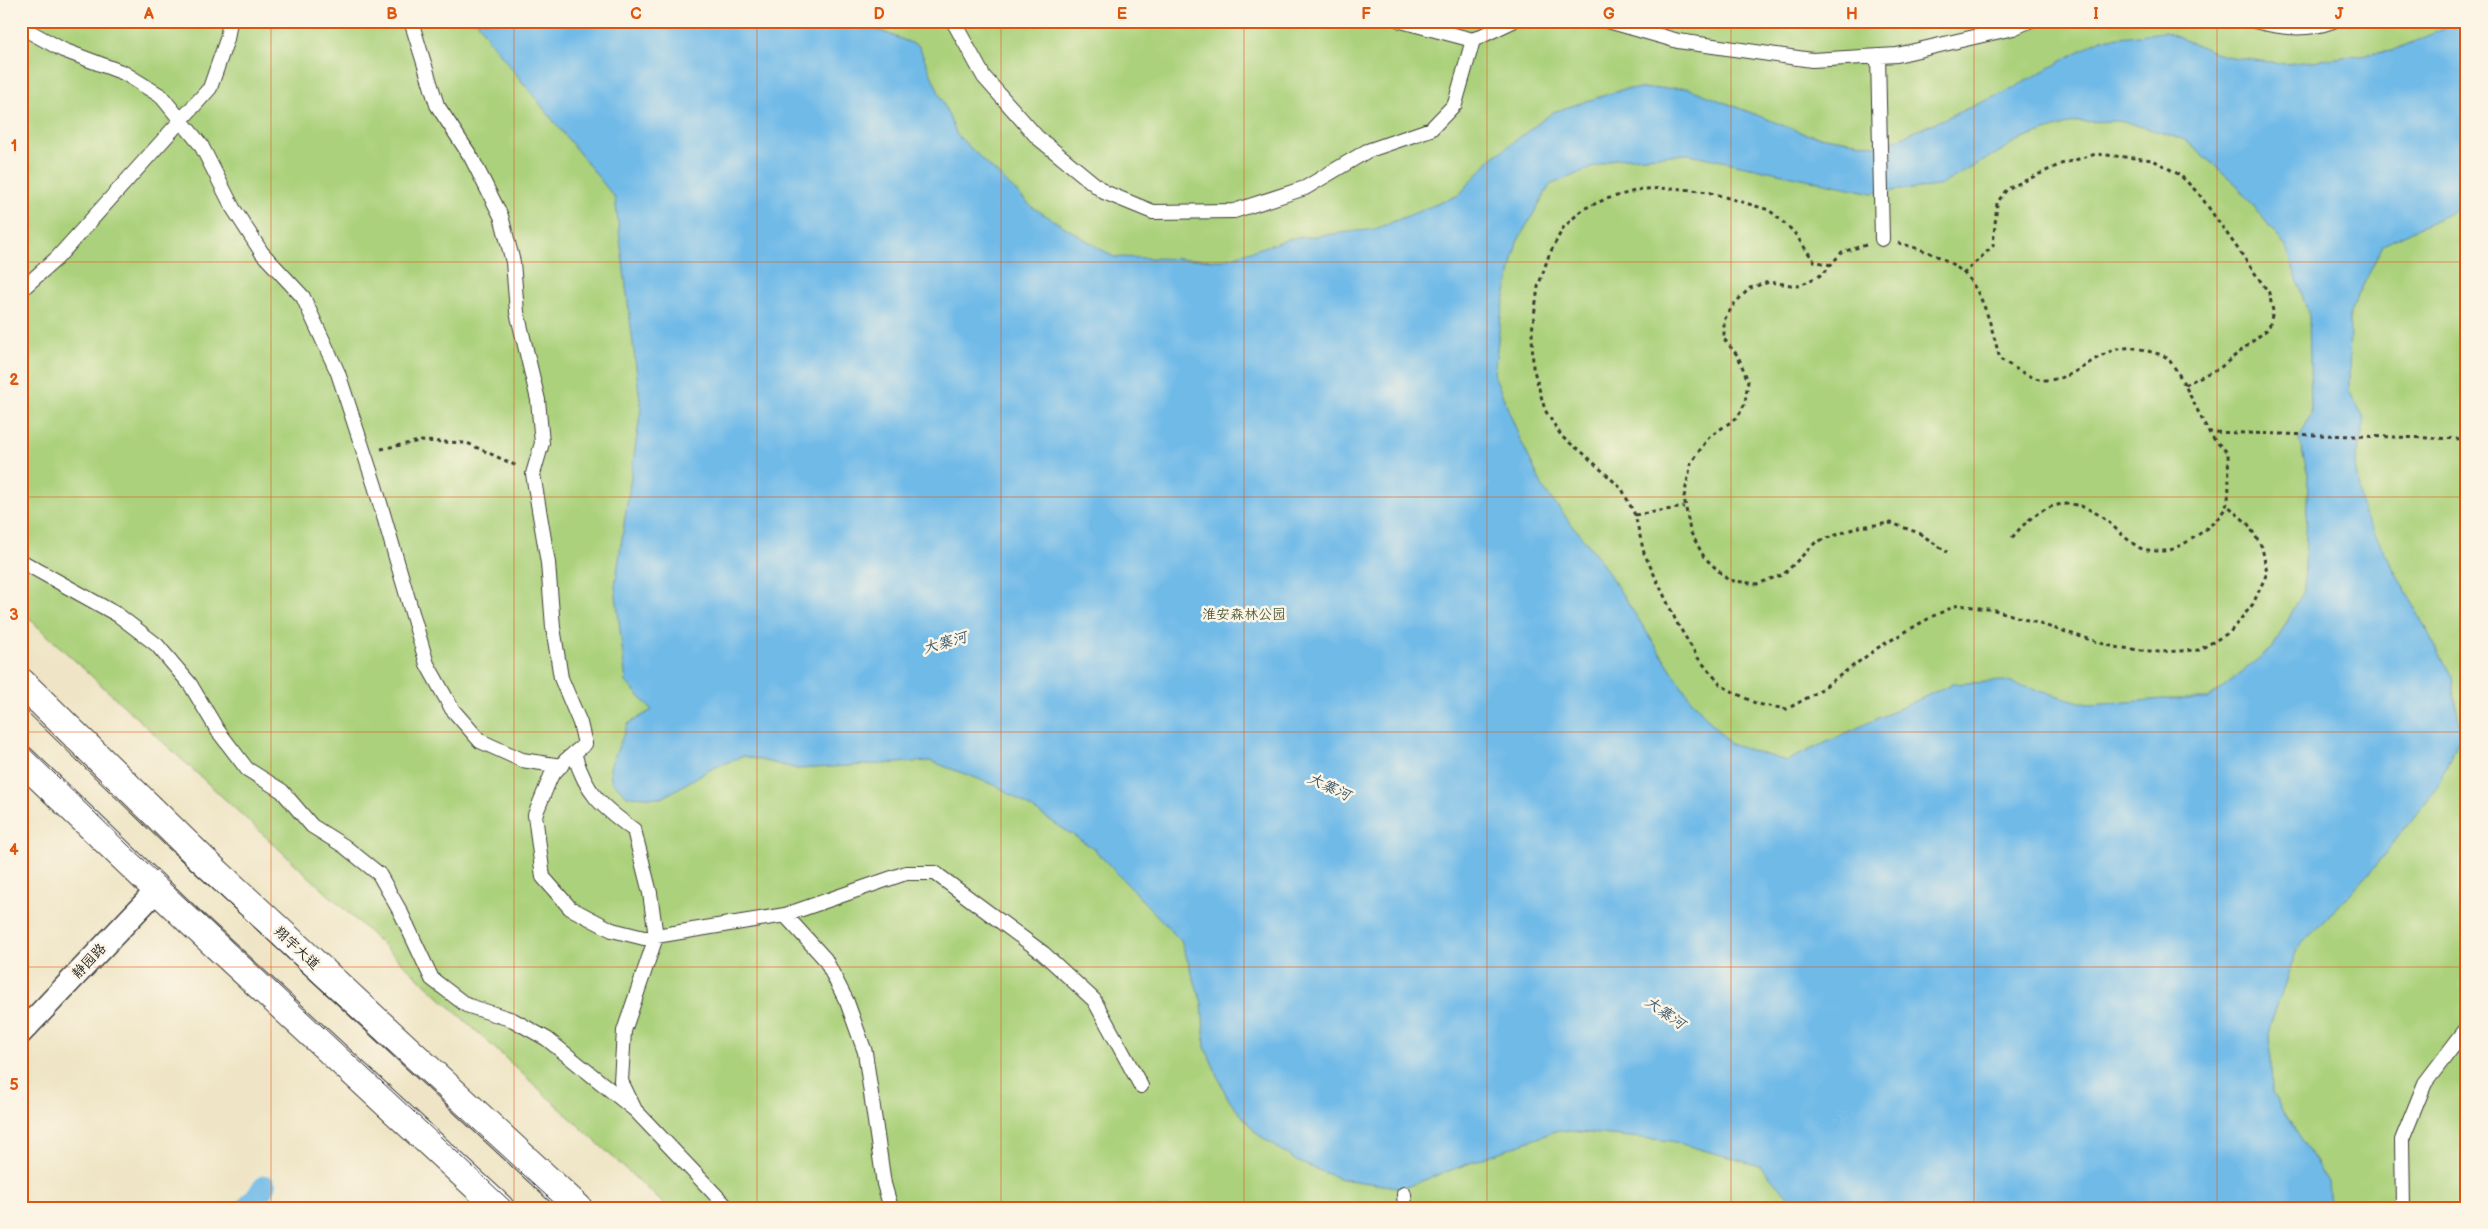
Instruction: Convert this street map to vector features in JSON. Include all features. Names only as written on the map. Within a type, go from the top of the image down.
[{"type":"main road","name":"翔宇大道","points":[[21,682],[201,858],[578,1208]]},
{"type":"main road","points":[[21,759],[157,890],[500,1208]]},
{"type":"street","points":[[21,290],[57,258],[129,181],[180,120],[210,88],[227,39],[230,21]]},
{"type":"street","points":[[411,21],[437,105],[471,157],[501,216],[513,262],[518,312],[538,400],[542,443],[533,474],[548,563],[552,627],[561,678],[580,723],[585,744],[551,776],[536,815],[543,877],[570,908],[612,930],[644,938],[785,915],[906,873],[935,872],[1043,953],[1094,1000],[1141,1086]]},
{"type":"street","points":[[953,21],[984,77],[1037,137],[1104,192],[1153,212],[1234,211],[1306,188],[1367,151],[1431,129],[1455,104],[1474,40]]},
{"type":"street","points":[[1401,21],[1474,40],[1513,21]]},
{"type":"street","points":[[1608,21],[1678,41],[1812,60],[1897,55],[2013,28],[2029,21]]},
{"type":"street","points":[[2255,21],[2282,28],[2320,26],[2333,21]]},
{"type":"street","points":[[21,28],[64,50],[124,73],[161,96],[201,145],[233,208],[262,253],[303,297],[338,373],[364,452],[427,664],[452,709],[480,740],[522,760],[561,766]]},
{"type":"street","points":[[1878,56],[1882,239]]},
{"type":"street","points":[[21,561],[118,615],[157,645],[190,684],[218,731],[247,769],[282,791],[312,826],[344,846],[378,874],[401,913],[432,979],[466,1004],[513,1020],[547,1039],[635,1110],[728,1208]]},
{"type":"street","points":[[574,753],[582,778],[604,808],[634,830],[650,893],[656,937],[624,1031],[621,1081],[635,1110]]},
{"type":"street","name":"静园路","points":[[21,1033],[157,890]]},
{"type":"street","points":[[785,915],[825,960],[847,1002],[865,1052],[884,1184],[891,1208]]},
{"type":"street","points":[[2403,1208],[2402,1140],[2425,1083],[2467,1028]]},
{"type":"path","points":[[1963,274],[1993,246],[1997,203],[2007,189],[2060,164],[2096,154],[2153,160],[2180,175],[2200,194],[2269,293],[2274,311],[2269,328],[2247,347],[2221,368],[2184,385]]},
{"type":"path","points":[[1831,265],[1814,260],[1793,231],[1768,210],[1708,192],[1674,188],[1642,189],[1606,199],[1583,209],[1563,228],[1549,255],[1538,287],[1532,331],[1533,367],[1545,410],[1562,437],[1583,453],[1622,490],[1635,515],[1644,554],[1677,623],[1698,658],[1722,686],[1757,704],[1787,709],[1816,693],[1879,647],[1933,616],[1958,605],[1995,610],[2114,647],[2159,652],[2199,650],[2230,632],[2253,604],[2267,573],[2262,547],[2248,524],[2227,505]]},
{"type":"path","points":[[1947,552],[1919,534],[1891,523],[1859,527],[1816,542],[1784,574],[1757,584],[1728,580],[1704,557],[1690,531],[1684,507],[1691,463],[1709,436],[1738,417],[1745,402],[1748,381],[1738,356],[1724,339],[1724,320],[1735,303],[1750,288],[1769,282],[1798,286],[1823,274],[1842,252],[1882,239],[1914,247],[1950,263],[1972,282],[1988,317],[2000,359],[2026,374],[2048,380],[2073,374],[2094,358],[2117,348],[2144,350],[2166,358],[2184,385],[2208,432],[2228,453],[2227,505],[2219,517],[2191,540],[2169,551],[2142,549],[2120,535],[2100,516],[2084,507],[2062,505],[2042,508],[2026,520],[2011,539]]},
{"type":"path","points":[[2208,432],[2467,439]]},
{"type":"path","points":[[364,452],[420,441],[467,443],[533,474]]},
{"type":"path","points":[[1635,515],[1684,507]]},
{"type":"green space","name":"淮安森林公园","points":[[21,21],[2467,21],[2467,1208],[668,1208],[21,611]]},
{"type":"water","points":[[477,21],[745,21],[763,25],[873,28],[919,46],[957,135],[1032,207],[1114,257],[1222,260],[1289,239],[1375,229],[1459,195],[1491,159],[1553,112],[1624,89],[1688,88],[1805,134],[1881,146],[2010,90],[2101,39],[2165,32],[2224,56],[2286,64],[2392,51],[2455,24],[2467,23],[2467,201],[2454,211],[2383,245],[2350,312],[2349,391],[2365,419],[2355,465],[2363,512],[2452,677],[2461,735],[2436,789],[2369,874],[2297,949],[2270,1026],[2272,1093],[2328,1182],[2330,1208],[1799,1208],[1760,1166],[1671,1141],[1559,1130],[1403,1188],[1341,1179],[1298,1162],[1256,1133],[1227,1097],[1205,1047],[1202,1003],[1181,941],[1093,848],[997,786],[930,761],[798,769],[743,756],[709,770],[662,798],[627,796],[611,781],[610,767],[628,724],[652,710],[626,682],[615,586],[641,408],[615,198],[489,40]],"holes":[[[2123,121],[2185,140],[2237,185],[2286,247],[2309,316],[2311,414],[2299,440],[2308,474],[2304,590],[2273,647],[2208,699],[2163,699],[2091,705],[2004,681],[1952,684],[1786,761],[1730,744],[1689,697],[1598,557],[1545,491],[1520,439],[1494,374],[1501,316],[1517,242],[1550,185],[1614,159],[1689,154],[1872,193],[1939,186],[2022,139],[2073,122]]]},
{"type":"waterway","name":"大寨河","points":[[247,1208],[265,1186]]},
{"type":"tram line","points":[[21,706],[167,847],[560,1208]]},
{"type":"tram line","points":[[21,741],[128,845],[517,1208]]}]
